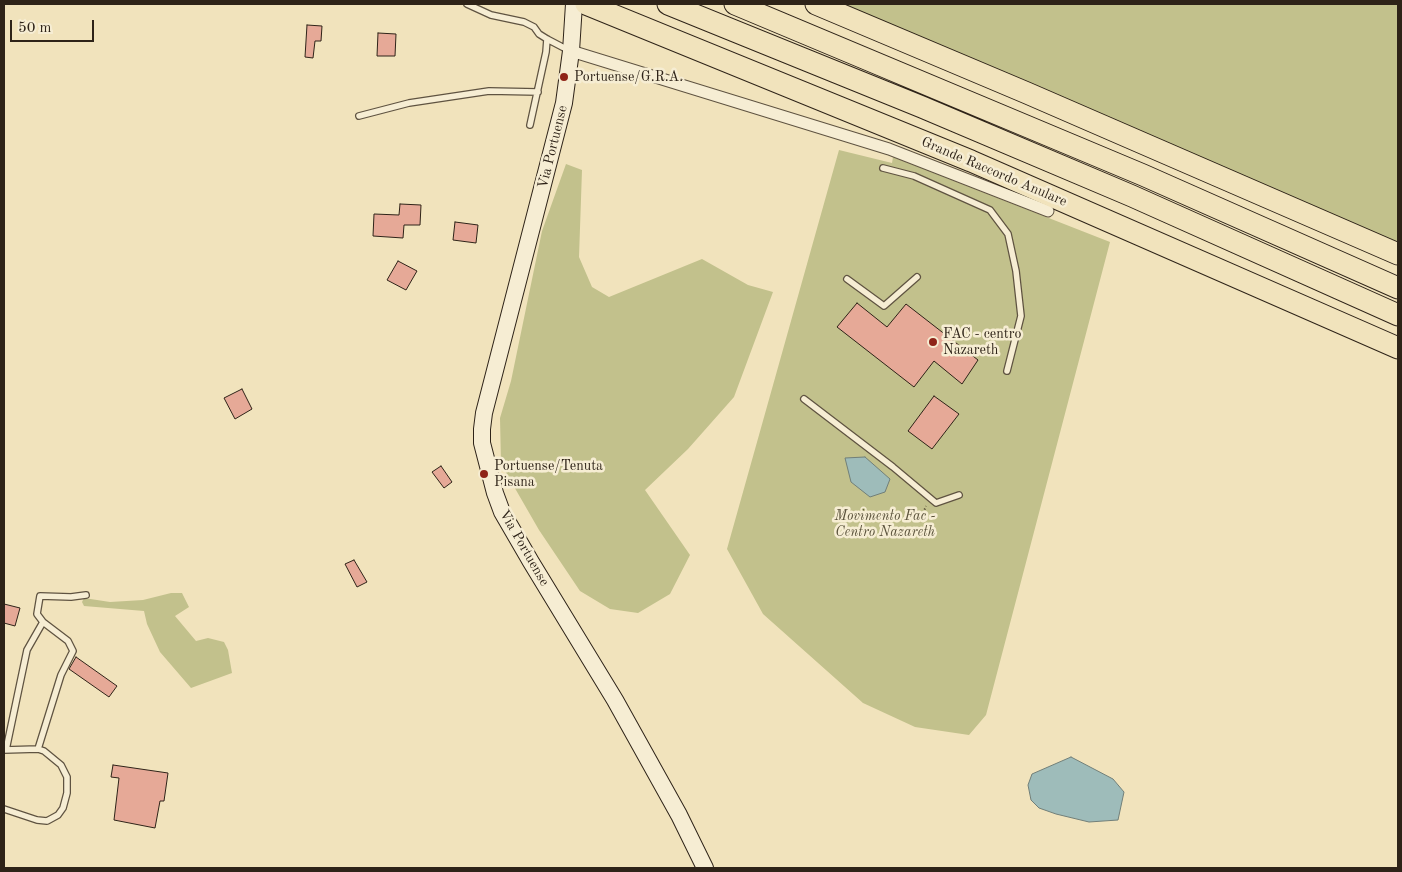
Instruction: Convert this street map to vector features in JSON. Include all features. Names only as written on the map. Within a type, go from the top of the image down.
[{"type":"highway","points":[[668,4],[922,107],[1132,196],[1398,315]]},
{"type":"highway","points":[[735,4],[1143,175],[1398,288]]},
{"type":"highway","points":[[816,4],[1028,93],[1398,254]]},
{"type":"highway","name":"Grande Raccordo Anulare","points":[[578,9],[971,161],[1398,348]]},
{"type":"main road","name":"Via Portuense","points":[[578,9],[568,80],[559,126],[484,413],[482,443],[494,493],[502,512],[615,700],[679,815],[705,868]]},
{"type":"street","points":[[571,51],[889,149],[1048,211]]},
{"type":"lane","points":[[467,4],[491,15],[524,22],[534,27],[546,39],[571,51]]},
{"type":"lane","points":[[530,125],[546,52],[546,39]]},
{"type":"lane","points":[[359,116],[409,103],[489,91],[538,92]]},
{"type":"lane","points":[[883,168],[914,176],[990,210],[1008,234],[1016,271],[1021,316],[1007,370]]},
{"type":"lane","points":[[847,280],[884,306],[917,277]]},
{"type":"lane","points":[[804,399],[936,503],[959,495]]},
{"type":"lane","points":[[38,748],[61,675],[73,651],[68,641],[37,614],[40,596],[71,597],[86,595]]},
{"type":"lane","points":[[4,809],[37,820],[47,820],[58,815],[63,808],[67,793],[67,777],[61,765],[44,751],[38,748],[5,750],[6,736],[27,650],[44,622]]},
{"type":"green space","points":[[841,4],[1398,4],[1398,243]]},
{"type":"green space","name":"Movimento Fac - Centro Nazareth","points":[[839,150],[892,163],[893,157],[1110,242],[986,715],[969,735],[915,727],[863,703],[763,614],[727,549]]},
{"type":"green space","points":[[566,164],[582,170],[579,257],[592,287],[609,297],[702,259],[748,285],[773,292],[734,397],[688,449],[645,490],[690,555],[670,594],[638,613],[610,609],[580,591],[539,530],[501,464],[500,418],[511,381],[542,231]]},
{"type":"green space","points":[[171,593],[182,593],[189,607],[175,616],[196,641],[208,638],[224,642],[228,650],[232,673],[191,688],[160,652],[147,624],[144,611],[84,606],[82,602],[84,598],[110,602],[143,600]]},
{"type":"water","points":[[865,457],[890,479],[885,492],[870,497],[851,482],[845,458]]},
{"type":"water","points":[[1071,757],[1113,779],[1124,792],[1118,820],[1089,822],[1039,808],[1031,800],[1028,785],[1032,774]]},
{"type":"building","points":[[307,25],[322,26],[321,41],[315,41],[313,58],[305,57]]},
{"type":"building","points":[[378,33],[396,34],[395,56],[377,56]]},
{"type":"building","points":[[400,204],[421,205],[420,225],[404,225],[403,238],[373,236],[374,214],[399,215]]},
{"type":"building","points":[[455,222],[478,225],[476,243],[453,240]]},
{"type":"building","points":[[398,261],[417,271],[406,290],[387,280]]},
{"type":"building","points":[[857,303],[887,327],[906,304],[978,360],[962,384],[934,361],[914,387],[837,327]]},
{"type":"building","points":[[242,389],[252,409],[235,419],[224,398]]},
{"type":"building","points":[[934,396],[959,414],[932,449],[908,431]]},
{"type":"building","points":[[441,466],[452,482],[444,488],[432,472]]},
{"type":"building","points":[[354,560],[367,582],[357,587],[345,564]]},
{"type":"building","points":[[4,604],[20,608],[15,626],[4,623]]},
{"type":"building","points":[[76,657],[117,686],[109,697],[69,669]]},
{"type":"building","points":[[113,765],[168,773],[164,801],[160,801],[155,828],[114,820],[119,778],[111,777]]},
{"type":"place","name":"Portuense/G.R.A.","points":[[564,77]]},
{"type":"place","name":"FAC - centro Nazareth","points":[[933,342]]},
{"type":"place","name":"Portuense/Tenuta Pisana","points":[[484,474]]}]
